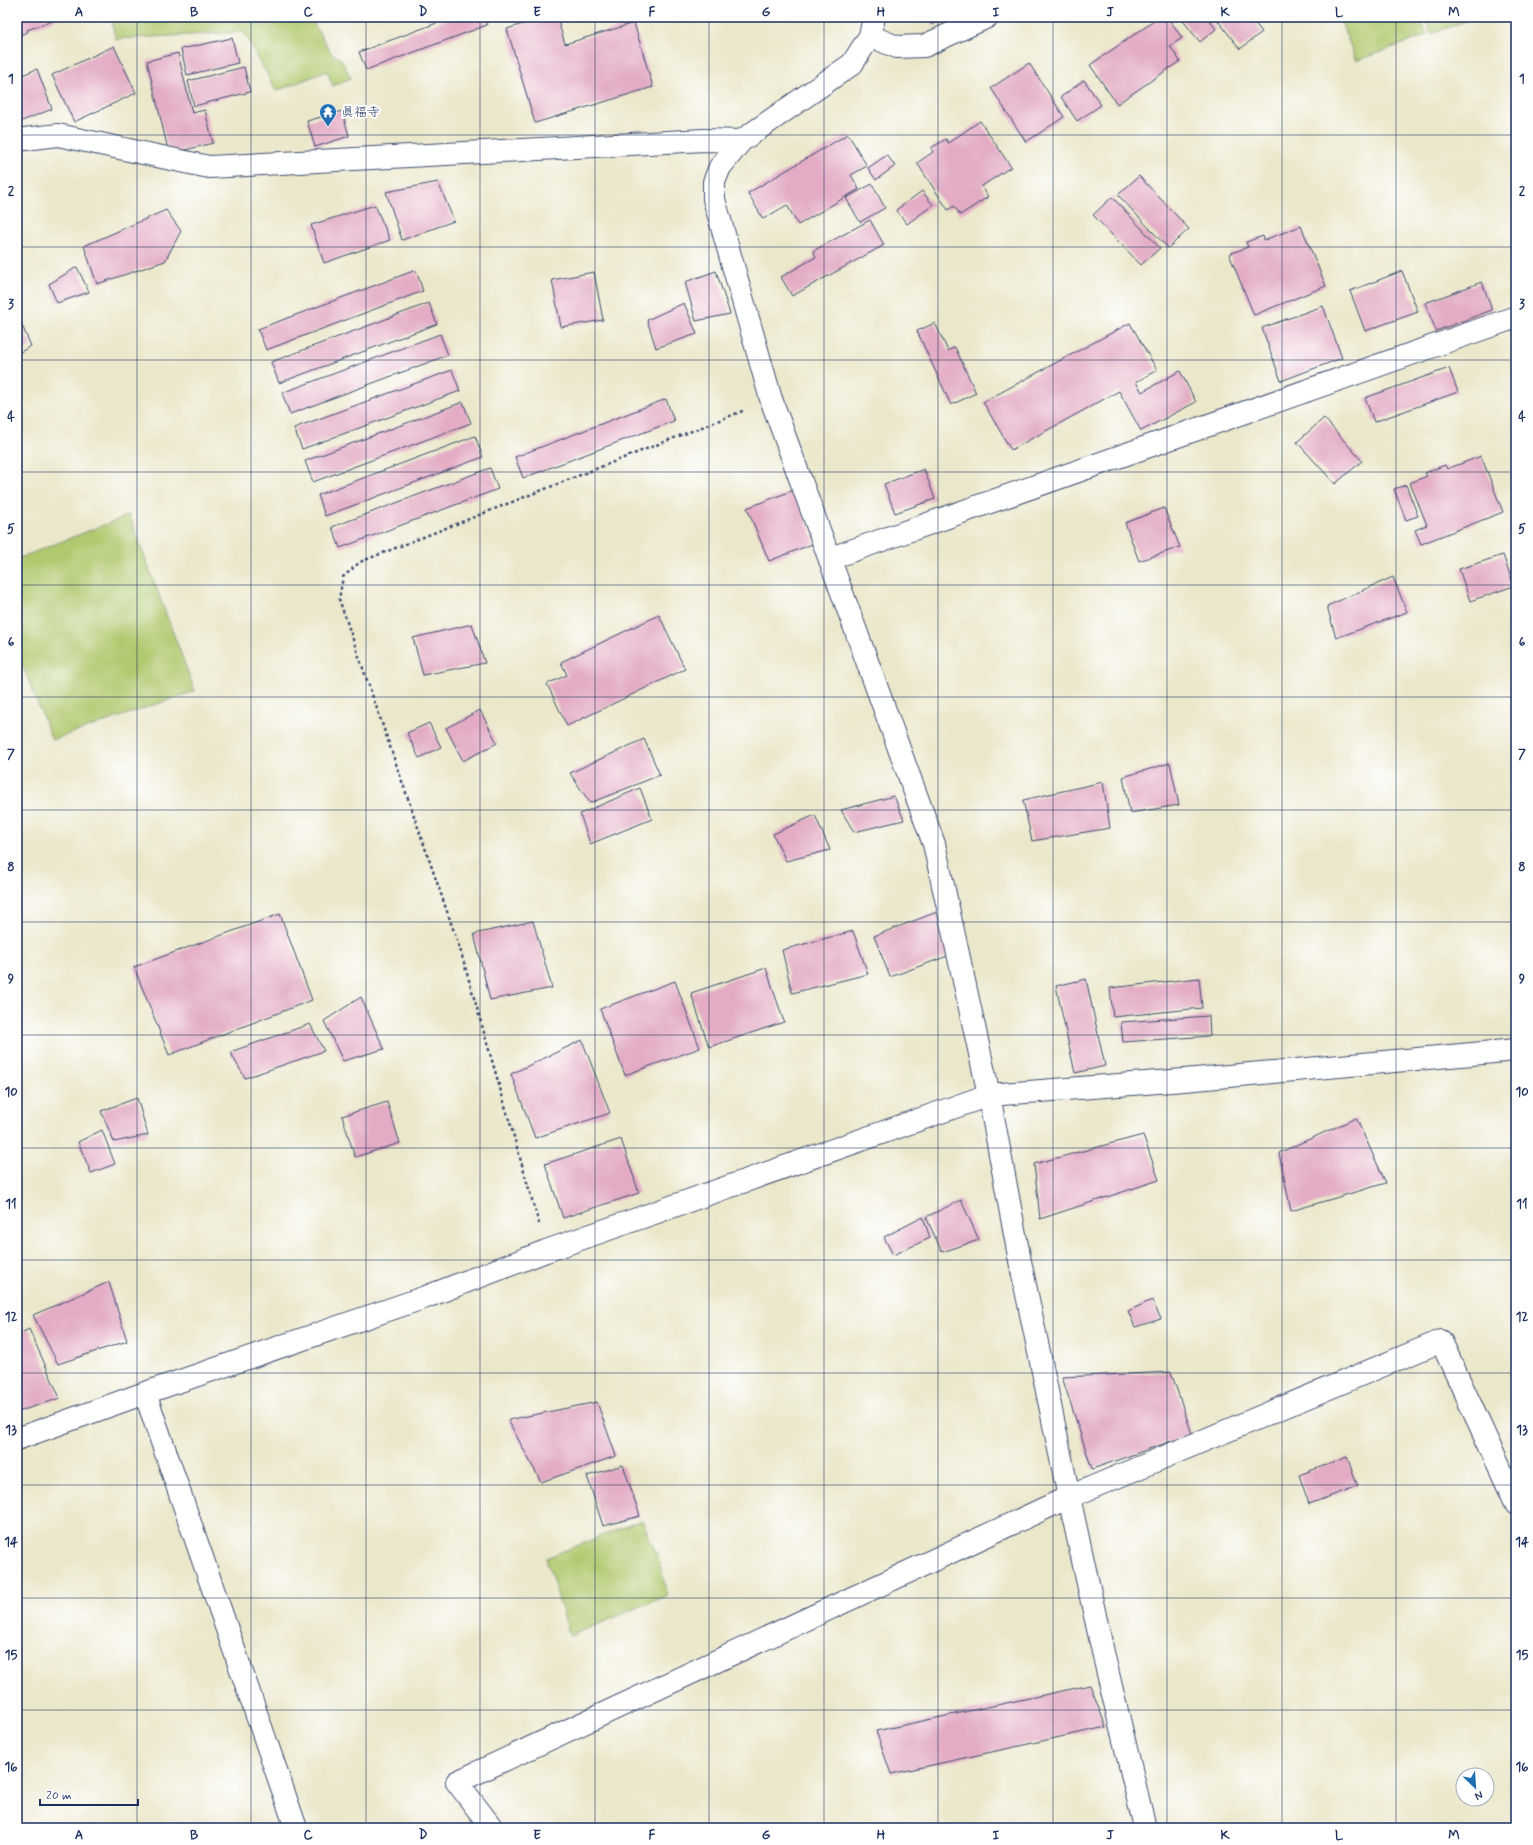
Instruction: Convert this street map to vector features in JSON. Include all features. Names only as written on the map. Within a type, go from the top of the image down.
[{"type":"street","points":[[986,17],[924,46],[897,47],[872,27],[852,64],[741,141],[720,167],[714,182],[714,198],[771,400],[831,558],[934,844],[989,1095],[1019,1256],[1069,1497],[1105,1661],[1145,1828]]},
{"type":"street","points":[[17,140],[58,135],[209,167],[704,140],[741,141]]},
{"type":"street","points":[[831,558],[1516,316]]},
{"type":"street","points":[[17,1439],[145,1393],[426,1298],[546,1251],[989,1095],[1184,1080],[1516,1050]]},
{"type":"street","points":[[492,1828],[457,1782],[1069,1497],[1441,1341],[1516,1503]]},
{"type":"street","points":[[145,1393],[296,1828]]},
{"type":"path","points":[[546,1251],[460,949],[339,599],[343,578],[360,562],[771,400]]},
{"type":"green space","points":[[111,17],[310,17],[331,53],[341,59],[351,78],[333,86],[327,71],[276,91],[244,32],[115,39]]},
{"type":"green space","points":[[1339,17],[1420,17],[1427,35],[1356,61]]},
{"type":"green space","points":[[1425,17],[1476,17],[1431,34]]},
{"type":"green space","points":[[129,515],[195,691],[52,740],[17,651],[17,559]]},
{"type":"green space","points":[[642,1520],[657,1555],[668,1595],[570,1636],[546,1558]]},
{"type":"building","points":[[17,17],[63,17],[27,30],[28,32],[17,36]]},
{"type":"building","points":[[453,17],[484,17],[487,25],[366,70],[359,52]]},
{"type":"building","points":[[545,17],[557,17],[565,44],[634,23],[653,87],[535,123],[507,29]]},
{"type":"building","points":[[928,17],[950,17],[932,25]]},
{"type":"building","points":[[1160,17],[1168,17],[1182,38],[1170,46],[1180,61],[1117,104],[1090,65]]},
{"type":"building","points":[[1180,17],[1207,17],[1216,29],[1200,42]]},
{"type":"building","points":[[1215,17],[1250,17],[1262,32],[1240,49]]},
{"type":"building","points":[[232,38],[238,63],[187,75],[181,49]]},
{"type":"building","points":[[114,46],[136,93],[74,122],[52,75]]},
{"type":"building","points":[[178,53],[192,113],[205,110],[213,143],[169,154],[147,61]]},
{"type":"building","points":[[1029,63],[1064,117],[1026,142],[991,88]]},
{"type":"building","points":[[244,67],[250,92],[194,106],[188,81]]},
{"type":"building","points":[[37,69],[52,109],[17,123],[17,77]]},
{"type":"building","points":[[1084,80],[1101,105],[1077,121],[1061,97]]},
{"type":"building","points":[[342,111],[349,136],[315,147],[307,121]]},
{"type":"building","points":[[980,121],[1011,167],[982,186],[988,197],[960,215],[954,206],[948,210],[917,163],[933,152],[931,148],[946,139],[948,143]]},
{"type":"building","points":[[848,134],[867,166],[851,175],[859,189],[798,225],[787,205],[763,219],[748,193]]},
{"type":"building","points":[[887,155],[895,166],[876,180],[868,168]]},
{"type":"building","points":[[1139,176],[1189,229],[1168,248],[1118,195]]},
{"type":"building","points":[[438,182],[454,221],[402,240],[386,192]]},
{"type":"building","points":[[872,184],[885,208],[860,222],[846,198]]},
{"type":"building","points":[[922,191],[933,205],[907,224],[896,210]]},
{"type":"building","points":[[1112,197],[1160,248],[1141,265],[1093,215]]},
{"type":"building","points":[[375,205],[390,240],[324,263],[311,225]]},
{"type":"building","points":[[166,210],[181,231],[165,261],[97,284],[84,246]]},
{"type":"building","points":[[870,220],[884,245],[792,296],[781,277],[816,257],[813,251]]},
{"type":"building","points":[[1301,226],[1326,286],[1254,315],[1229,254],[1248,247],[1246,242],[1263,236],[1264,240]]},
{"type":"building","points":[[77,267],[89,292],[57,303],[49,284]]},
{"type":"building","points":[[416,270],[423,291],[266,350],[258,329]]},
{"type":"building","points":[[716,271],[730,314],[696,321],[685,282]]},
{"type":"building","points":[[1402,271],[1418,312],[1365,331],[1350,291]]},
{"type":"building","points":[[594,272],[603,320],[561,327],[552,280]]},
{"type":"building","points":[[1482,282],[1492,310],[1436,331],[1425,303]]},
{"type":"building","points":[[429,303],[437,324],[279,383],[271,362]]},
{"type":"building","points":[[684,303],[697,334],[656,348],[647,320]]},
{"type":"building","points":[[1323,306],[1342,358],[1281,381],[1262,328]]},
{"type":"building","points":[[17,314],[31,346],[17,354]]},
{"type":"building","points":[[935,323],[948,351],[955,347],[976,393],[951,405],[917,331]]},
{"type":"building","points":[[1130,323],[1157,370],[1136,382],[1142,392],[1180,371],[1196,402],[1141,431],[1119,391],[1011,450],[983,402]]},
{"type":"building","points":[[440,334],[448,355],[290,414],[282,393]]},
{"type":"building","points":[[1449,368],[1458,392],[1374,422],[1365,398]]},
{"type":"building","points":[[452,370],[460,391],[302,449],[294,428]]},
{"type":"building","points":[[666,399],[674,421],[523,478],[515,457]]},
{"type":"building","points":[[463,402],[471,423],[313,482],[305,461]]},
{"type":"building","points":[[1324,418],[1362,461],[1335,484],[1297,442]]},
{"type":"building","points":[[475,436],[483,457],[325,516],[318,495]]},
{"type":"building","points":[[1481,456],[1503,512],[1421,544],[1415,530],[1427,525],[1410,483],[1427,476],[1425,473],[1445,465],[1447,469]]},
{"type":"building","points":[[490,468],[498,489],[340,548],[332,527]]},
{"type":"building","points":[[924,469],[935,499],[895,513],[884,484]]},
{"type":"building","points":[[1406,485],[1418,516],[1406,520],[1394,489]]},
{"type":"building","points":[[794,490],[815,543],[769,561],[747,508]]},
{"type":"building","points":[[1164,508],[1180,547],[1139,561],[1125,523]]},
{"type":"building","points":[[1503,555],[1514,586],[1470,601],[1459,569]]},
{"type":"building","points":[[1393,577],[1407,612],[1336,638],[1327,606]]},
{"type":"building","points":[[659,615],[685,669],[567,726],[547,684],[567,675],[561,662]]},
{"type":"building","points":[[472,624],[485,663],[423,675],[413,638]]},
{"type":"building","points":[[480,710],[497,743],[463,761],[446,728]]},
{"type":"building","points":[[429,723],[441,747],[419,758],[407,733]]},
{"type":"building","points":[[644,739],[660,775],[590,803],[570,773]]},
{"type":"building","points":[[1170,763],[1179,805],[1130,813],[1123,777]]},
{"type":"building","points":[[1103,782],[1110,828],[1032,841],[1023,800]]},
{"type":"building","points":[[640,788],[652,819],[590,844],[580,814]]},
{"type":"building","points":[[894,796],[904,820],[854,832],[841,810]]},
{"type":"building","points":[[815,815],[830,850],[786,861],[773,834]]},
{"type":"building","points":[[937,912],[953,954],[890,977],[874,936]]},
{"type":"building","points":[[280,914],[312,1000],[169,1055],[134,967]]},
{"type":"building","points":[[533,921],[552,988],[490,1000],[474,934]]},
{"type":"building","points":[[853,931],[868,974],[792,993],[782,950]]},
{"type":"building","points":[[766,968],[784,1022],[709,1047],[691,993]]},
{"type":"building","points":[[1199,978],[1202,1008],[1113,1017],[1110,988]]},
{"type":"building","points":[[1086,979],[1105,1066],[1075,1073],[1056,986]]},
{"type":"building","points":[[675,981],[700,1048],[625,1075],[600,1009]]},
{"type":"building","points":[[361,997],[384,1049],[343,1061],[324,1021]]},
{"type":"building","points":[[1209,1016],[1210,1036],[1123,1042],[1121,1022]]},
{"type":"building","points":[[310,1024],[324,1051],[245,1078],[230,1052]]},
{"type":"building","points":[[582,1040],[610,1113],[535,1138],[511,1074]]},
{"type":"building","points":[[137,1098],[148,1135],[114,1142],[101,1111]]},
{"type":"building","points":[[387,1102],[400,1143],[355,1157],[342,1116]]},
{"type":"building","points":[[1356,1118],[1386,1183],[1291,1211],[1279,1153]]},
{"type":"building","points":[[102,1130],[115,1164],[91,1173],[78,1142]]},
{"type":"building","points":[[1143,1135],[1159,1180],[1040,1219],[1034,1164]]},
{"type":"building","points":[[621,1139],[639,1193],[563,1218],[545,1164]]},
{"type":"building","points":[[961,1200],[979,1240],[942,1252],[926,1217]]},
{"type":"building","points":[[923,1217],[930,1238],[893,1255],[884,1237]]},
{"type":"building","points":[[109,1282],[127,1341],[58,1364],[33,1315]]},
{"type":"building","points":[[1152,1300],[1161,1319],[1135,1327],[1128,1311]]},
{"type":"building","points":[[29,1329],[60,1398],[17,1412],[17,1335]]},
{"type":"building","points":[[1171,1372],[1192,1434],[1092,1469],[1062,1377]]},
{"type":"building","points":[[597,1402],[616,1456],[541,1482],[508,1420]]},
{"type":"building","points":[[1347,1457],[1358,1486],[1309,1504],[1299,1475]]},
{"type":"building","points":[[623,1465],[640,1516],[603,1526],[587,1476]]},
{"type":"building","points":[[1090,1685],[1106,1727],[891,1774],[876,1731]]},
{"type":"place","name":"眞福寺","points":[[328,127]]}]
